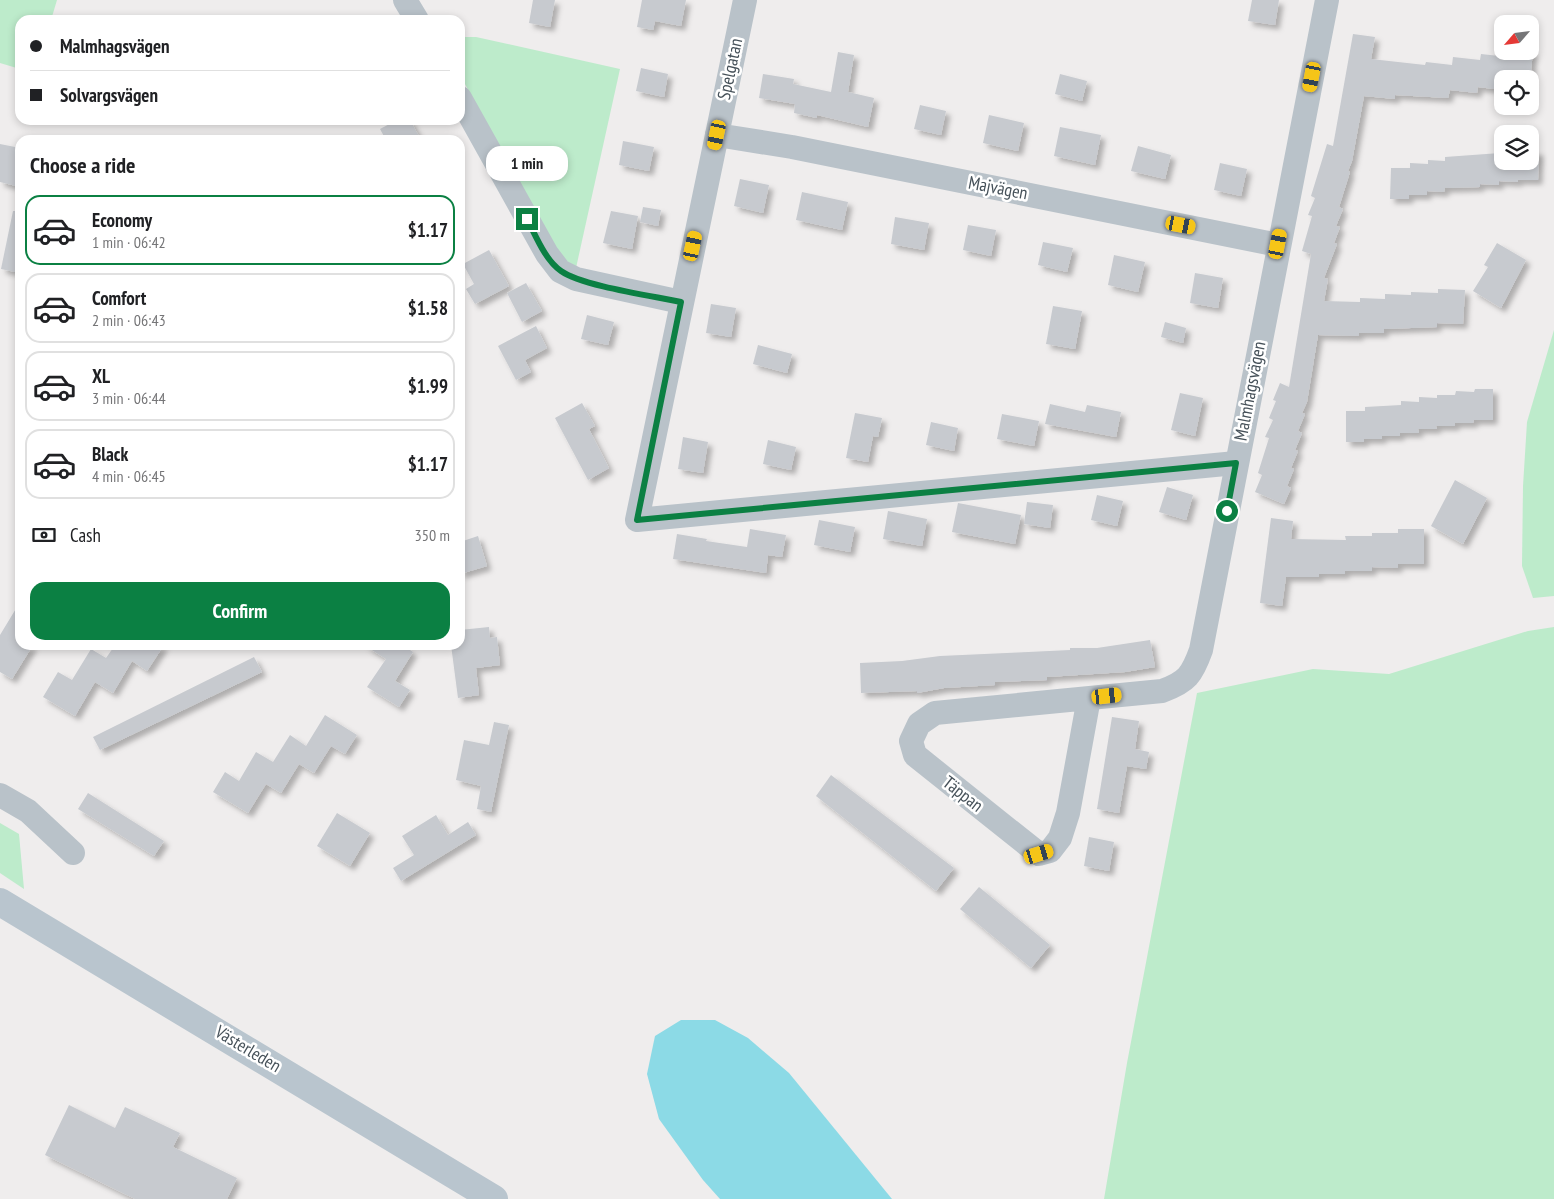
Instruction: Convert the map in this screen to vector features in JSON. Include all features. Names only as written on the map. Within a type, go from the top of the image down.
[{"type":"street","points":[[406,0],[414,15]]},
{"type":"street","name":"Spelgatan","points":[[745,0],[637,520],[1236,463]]},
{"type":"street","name":"Malmhagsvägen","points":[[1088,698],[1162,690],[1180,685],[1193,671],[1201,650],[1278,244],[1327,0]]},
{"type":"street","points":[[465,107],[546,254],[560,271],[576,279],[681,302]]},
{"type":"street","name":"Majvägen","points":[[717,135],[792,147],[1278,244]]},
{"type":"street","name":"Täppan","points":[[1088,698],[1068,813],[1060,838],[1050,851],[1039,854],[915,755],[911,741],[919,724],[935,713],[1088,698]]},
{"type":"street","points":[[0,794],[28,812],[73,853]]},
{"type":"street","name":"Västerleden","points":[[0,902],[494,1199]]},
{"type":"green space","points":[[0,0],[57,0],[52,15],[15,15],[15,68],[0,63]]},
{"type":"green space","points":[[465,37],[476,37],[620,69],[576,268],[559,255],[465,84]]},
{"type":"green space","points":[[1554,330],[1554,596],[1533,598],[1522,566],[1523,486],[1527,422]]},
{"type":"green space","points":[[1554,627],[1554,1199],[1104,1199],[1127,1063],[1197,693],[1313,669],[1389,674],[1528,631]]},
{"type":"green space","points":[[0,823],[19,834],[24,889],[0,873]]},
{"type":"water","points":[[681,1020],[715,1020],[748,1038],[789,1073],[892,1199],[720,1199],[703,1180],[659,1119],[647,1074],[655,1036]]},
{"type":"building","points":[[533,0],[555,0],[550,27],[529,23]]},
{"type":"building","points":[[642,0],[686,0],[681,26],[655,21],[653,30],[637,27]]},
{"type":"building","points":[[1252,0],[1279,0],[1275,25],[1248,21]]},
{"type":"building","points":[[1353,34],[1375,37],[1371,59],[1425,65],[1426,62],[1452,65],[1453,57],[1480,60],[1481,54],[1494,55],[1494,60],[1532,60],[1531,70],[1494,70],[1494,89],[1478,87],[1477,93],[1450,90],[1448,98],[1395,95],[1395,99],[1364,96],[1352,161],[1348,171],[1350,172],[1339,207],[1343,209],[1336,226],[1340,227],[1334,243],[1337,244],[1324,278],[1328,279],[1324,301],[1360,302],[1360,298],[1385,299],[1385,294],[1411,295],[1411,292],[1438,293],[1438,289],[1465,290],[1463,324],[1437,323],[1437,327],[1384,329],[1384,333],[1359,333],[1359,336],[1318,335],[1307,402],[1302,413],[1305,414],[1298,431],[1302,433],[1295,450],[1298,451],[1291,468],[1294,469],[1287,486],[1291,488],[1284,504],[1255,492],[1262,475],[1258,473],[1269,438],[1265,437],[1273,420],[1269,418],[1276,401],[1273,400],[1280,383],[1289,387],[1311,254],[1302,251],[1312,216],[1308,215],[1315,198],[1311,196],[1327,144],[1333,146]]},
{"type":"building","points":[[838,52],[854,55],[848,92],[874,98],[868,127],[817,115],[817,118],[794,113],[795,104],[759,98],[763,74],[794,79],[793,84],[831,92]]},
{"type":"building","points":[[641,68],[668,74],[664,97],[636,91]]},
{"type":"building","points":[[1060,74],[1087,81],[1082,101],[1055,94]]},
{"type":"building","points":[[920,105],[946,111],[941,135],[914,129]]},
{"type":"building","points":[[989,115],[1024,123],[1018,151],[983,143]]},
{"type":"building","points":[[388,125],[413,125],[418,135],[383,135],[380,129]]},
{"type":"building","points":[[1060,127],[1101,135],[1095,165],[1054,156]]},
{"type":"building","points":[[623,141],[654,147],[649,171],[619,165]]},
{"type":"building","points":[[0,144],[15,147],[15,186],[0,182]]},
{"type":"building","points":[[1138,146],[1171,155],[1165,179],[1131,171]]},
{"type":"building","points":[[1494,153],[1494,170],[1538,170],[1538,180],[1499,181],[1499,185],[1480,184],[1480,187],[1445,188],[1444,192],[1427,191],[1427,195],[1409,195],[1409,199],[1390,199],[1391,168],[1410,168],[1410,163],[1428,164],[1428,160],[1445,161],[1445,157]]},
{"type":"building","points":[[1220,163],[1247,169],[1241,196],[1214,190]]},
{"type":"building","points":[[740,179],[769,185],[763,213],[734,206]]},
{"type":"building","points":[[802,192],[848,202],[842,230],[796,220]]},
{"type":"building","points":[[643,207],[661,210],[658,226],[640,222]]},
{"type":"building","points":[[13,211],[15,211],[15,272],[1,269]]},
{"type":"building","points":[[611,211],[638,216],[632,249],[603,243]]},
{"type":"building","points":[[895,217],[929,223],[924,250],[891,244]]},
{"type":"building","points":[[968,225],[996,230],[991,256],[963,250]]},
{"type":"building","points":[[1043,242],[1073,248],[1067,272],[1038,265]]},
{"type":"building","points":[[1497,243],[1526,260],[1501,308],[1473,291],[1488,267],[1484,265]]},
{"type":"building","points":[[489,250],[509,286],[475,304],[466,289],[474,284],[465,268],[465,263]]},
{"type":"building","points":[[1114,255],[1145,262],[1138,292],[1108,285]]},
{"type":"building","points":[[1195,273],[1223,278],[1218,308],[1190,303]]},
{"type":"building","points":[[526,283],[542,311],[522,322],[507,293]]},
{"type":"building","points":[[711,304],[736,308],[731,337],[706,333]]},
{"type":"building","points":[[1053,306],[1082,311],[1075,349],[1046,344]]},
{"type":"building","points":[[587,315],[614,322],[608,345],[581,339]]},
{"type":"building","points":[[1165,322],[1186,328],[1183,343],[1161,337]]},
{"type":"building","points":[[536,326],[547,348],[525,360],[531,372],[516,380],[498,346]]},
{"type":"building","points":[[758,345],[792,354],[787,373],[753,364]]},
{"type":"building","points":[[1475,389],[1493,389],[1493,420],[1474,420],[1473,423],[1455,423],[1455,426],[1436,426],[1437,429],[1418,429],[1419,433],[1400,433],[1400,436],[1382,436],[1382,439],[1364,439],[1364,442],[1346,442],[1346,411],[1365,411],[1365,407],[1401,405],[1401,401],[1419,402],[1419,397],[1437,398],[1437,395],[1455,395],[1456,391],[1474,392]]},
{"type":"building","points":[[1180,393],[1203,398],[1195,436],[1171,430]]},
{"type":"building","points":[[582,403],[595,426],[589,429],[609,468],[588,480],[555,418]]},
{"type":"building","points":[[1050,404],[1085,412],[1087,405],[1121,412],[1116,437],[1045,424]]},
{"type":"building","points":[[855,413],[882,418],[878,437],[873,436],[868,462],[846,458]]},
{"type":"building","points":[[1002,414],[1039,421],[1034,446],[997,439]]},
{"type":"building","points":[[931,422],[958,428],[954,451],[926,445]]},
{"type":"building","points":[[683,437],[708,442],[703,473],[678,469]]},
{"type":"building","points":[[768,440],[796,447],[791,470],[763,464]]},
{"type":"building","points":[[1455,480],[1487,498],[1463,544],[1431,526]]},
{"type":"building","points":[[1167,487],[1193,495],[1186,520],[1159,512]]},
{"type":"building","points":[[1097,495],[1123,501],[1117,526],[1091,520]]},
{"type":"building","points":[[1027,502],[1053,505],[1050,528],[1024,524]]},
{"type":"building","points":[[958,503],[1021,515],[1015,544],[952,532]]},
{"type":"building","points":[[888,511],[927,519],[922,546],[883,539]]},
{"type":"building","points":[[1271,518],[1293,521],[1291,539],[1346,540],[1345,536],[1372,536],[1372,533],[1398,533],[1398,529],[1424,529],[1424,564],[1398,564],[1398,568],[1372,567],[1372,571],[1345,571],[1345,574],[1319,574],[1319,577],[1286,577],[1282,606],[1260,603]]},
{"type":"building","points":[[819,520],[855,527],[850,552],[814,545]]},
{"type":"building","points":[[750,529],[786,535],[782,557],[768,555],[766,573],[673,559],[677,534],[707,539],[706,541],[747,547]]},
{"type":"building","points":[[478,536],[487,566],[465,573],[465,540]]},
{"type":"building","points":[[15,610],[15,650],[30,650],[12,679],[0,672],[0,635]]},
{"type":"building","points":[[489,627],[490,638],[497,637],[500,665],[476,668],[479,695],[458,698],[452,650],[465,650],[465,629]]},
{"type":"building","points":[[1150,640],[1155,667],[1125,672],[1047,677],[1047,680],[995,682],[995,685],[944,688],[917,693],[917,691],[861,693],[860,663],[902,661],[940,656],[1097,648]]},
{"type":"building","points":[[90,650],[106,658],[112,650],[161,650],[147,671],[132,661],[113,693],[95,682],[75,716],[43,697],[58,672],[72,680]]},
{"type":"building","points":[[372,650],[410,650],[413,652],[395,681],[410,690],[399,707],[367,687],[386,659]]},
{"type":"building","points":[[254,657],[262,672],[100,750],[93,737]]},
{"type":"building","points":[[325,715],[357,735],[345,754],[331,746],[314,773],[299,764],[281,793],[266,784],[248,813],[213,792],[225,772],[239,781],[256,752],[273,762],[290,735],[306,746]]},
{"type":"building","points":[[1112,717],[1139,721],[1135,749],[1149,752],[1146,769],[1127,766],[1119,813],[1097,809]]},
{"type":"building","points":[[494,722],[509,725],[491,812],[477,809],[481,786],[456,780],[464,740],[489,745]]},
{"type":"building","points":[[831,775],[954,868],[936,891],[816,796]]},
{"type":"building","points":[[88,793],[164,841],[154,856],[78,809]]},
{"type":"building","points":[[337,813],[370,833],[350,866],[317,846]]},
{"type":"building","points":[[436,815],[448,835],[468,822],[476,835],[401,881],[393,868],[414,855],[402,836]]},
{"type":"building","points":[[1089,837],[1114,842],[1109,871],[1084,866]]},
{"type":"building","points":[[979,887],[1050,945],[1031,968],[960,909]]},
{"type":"building","points":[[69,1105],[115,1128],[125,1107],[180,1133],[173,1147],[237,1178],[227,1199],[135,1199],[45,1155]]},
{"type":"route","points":[[527,219],[546,254],[560,271],[576,279],[681,302],[637,520],[1236,463],[1227,511]]}]
